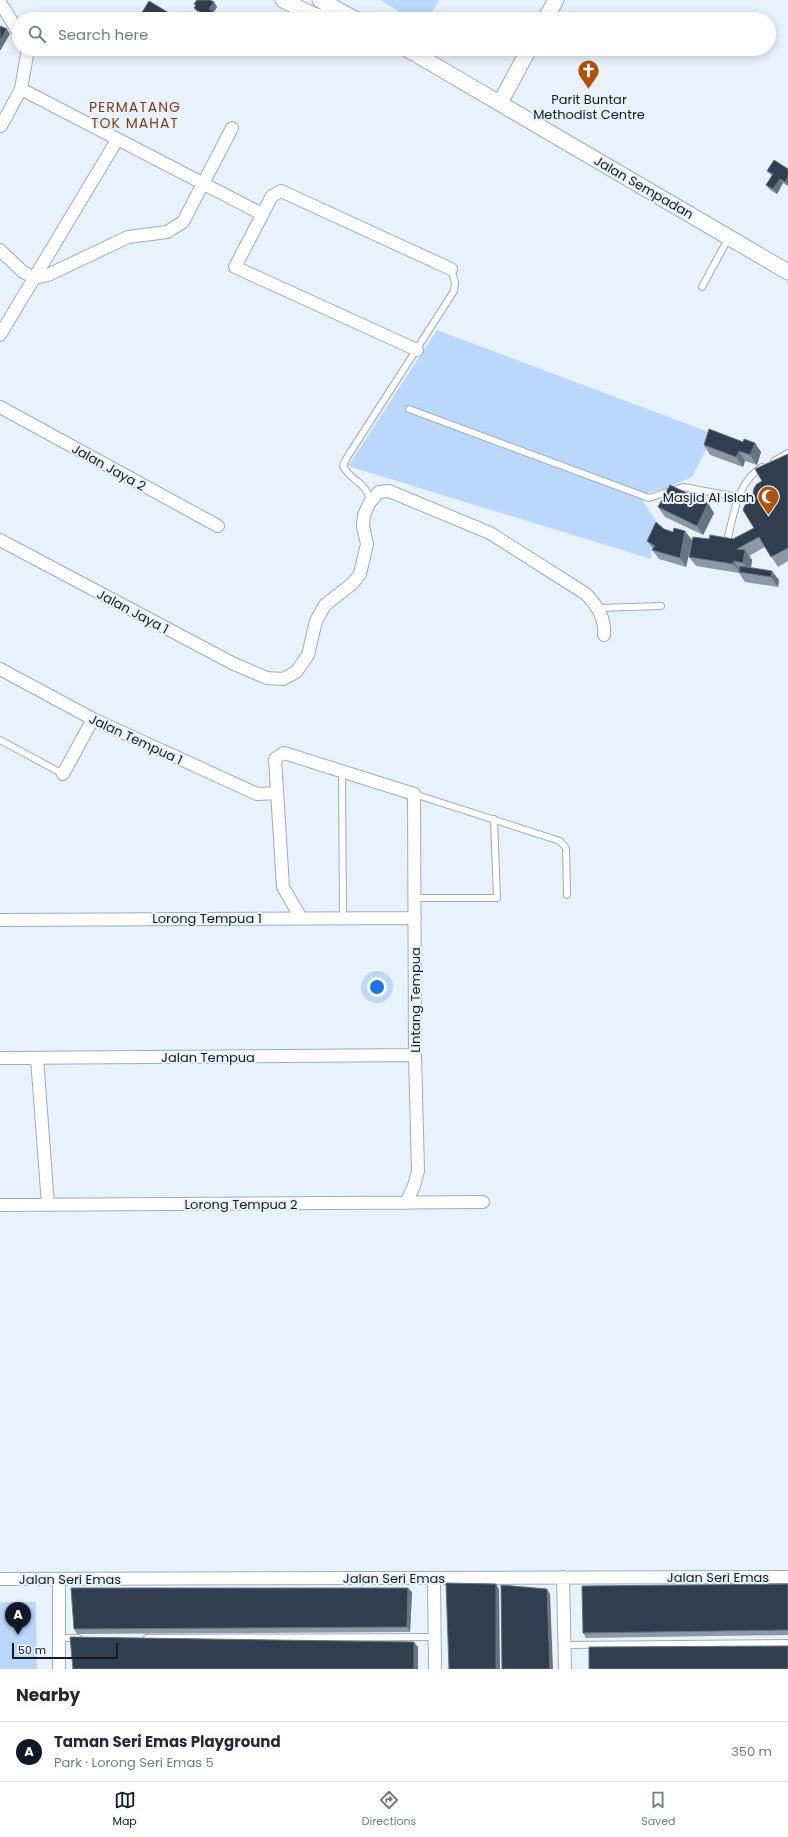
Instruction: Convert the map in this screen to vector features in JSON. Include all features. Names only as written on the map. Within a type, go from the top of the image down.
[{"type":"street","points":[[283,0],[307,12]]},
{"type":"street","points":[[320,0],[342,12]]},
{"type":"street","points":[[341,0],[355,12]]},
{"type":"street","points":[[549,12],[556,0]]},
{"type":"street","points":[[0,2],[12,22]]},
{"type":"street","points":[[0,19],[12,26]]},
{"type":"street","points":[[1,126],[21,89],[27,56]]},
{"type":"street","name":"Jalan Sempadan","points":[[419,56],[788,272]]},
{"type":"street","points":[[500,103],[525,56]]},
{"type":"street","points":[[21,89],[203,185],[262,214]]},
{"type":"street","points":[[0,250],[23,272],[35,278],[48,275],[128,237],[167,232],[183,222],[232,128]]},
{"type":"street","points":[[0,336],[117,140]]},
{"type":"street","points":[[417,350],[235,266],[272,196],[281,191],[451,269]]},
{"type":"street","name":"Jalan Jaya 2","points":[[0,408],[218,526]]},
{"type":"street","points":[[370,502],[379,492],[389,491],[490,534],[586,594],[599,608],[604,625],[604,635]]},
{"type":"street","name":"Jalan Jaya 1","points":[[0,540],[234,664],[267,678],[283,679],[296,672],[308,655],[316,621],[325,604],[353,583],[360,574],[367,544],[363,526],[364,515],[370,502]]},
{"type":"street","name":"Jalan Tempua 1","points":[[0,669],[92,719],[257,794],[277,794]]},
{"type":"street","points":[[64,774],[92,719]]},
{"type":"street","points":[[301,918],[283,887],[275,759],[284,753],[414,794]]},
{"type":"street","name":"Lintang Tempua","points":[[406,1203],[414,1186],[418,1171],[415,1055],[414,794]]},
{"type":"street","name":"Lorong Tempua 1","points":[[0,920],[415,918]]},
{"type":"street","name":"Jalan Tempua","points":[[0,1058],[415,1055]]},
{"type":"street","points":[[37,1058],[48,1205]]},
{"type":"street","name":"Lorong Tempua 2","points":[[0,1205],[482,1202]]},
{"type":"street","points":[[563,1577],[565,1669]]},
{"type":"street","name":"Jalan Seri Emas","points":[[0,1579],[788,1577]]},
{"type":"street","points":[[434,1578],[435,1669]]},
{"type":"street","points":[[59,1579],[59,1669]]},
{"type":"lane","points":[[702,287],[728,237]]},
{"type":"lane","points":[[370,502],[369,494],[365,487],[346,472],[343,466],[346,459],[454,291],[455,282],[451,269]]},
{"type":"lane","points":[[409,409],[649,498],[683,487],[738,497]]},
{"type":"lane","points":[[728,537],[738,497],[753,472],[788,453]]},
{"type":"lane","points":[[599,608],[661,606]]},
{"type":"lane","points":[[0,740],[64,774]]},
{"type":"lane","points":[[342,771],[343,918]]},
{"type":"lane","points":[[414,794],[557,839],[564,844],[566,848],[567,895]]},
{"type":"lane","points":[[415,898],[497,898],[494,819]]},
{"type":"lane","points":[[138,1638],[434,1637]]},
{"type":"lane","points":[[59,1638],[83,1638]]},
{"type":"lane","points":[[565,1645],[788,1643]]},
{"type":"shaded area","points":[[380,0],[439,0],[432,12],[400,12]]},
{"type":"shaded area","points":[[437,330],[714,434],[692,477],[664,489],[646,493],[643,502],[657,522],[652,529],[651,559],[348,466]]},
{"type":"shaded area","points":[[0,1602],[36,1602],[37,1669],[0,1669]]},
{"type":"building","points":[[197,0],[210,0],[214,2],[209,9],[214,12],[200,12],[194,8],[196,5],[194,4]]},
{"type":"building","points":[[149,1],[167,12],[142,12]]},
{"type":"building","points":[[0,26],[7,29],[0,40]]},
{"type":"building","points":[[774,160],[788,169],[788,177],[785,182],[780,179],[773,189],[766,185],[773,174],[767,171]]},
{"type":"building","points":[[709,429],[743,442],[744,439],[755,443],[750,455],[739,451],[736,457],[704,445]]},
{"type":"building","points":[[788,454],[788,548],[771,557],[759,537],[737,549],[745,550],[743,563],[734,561],[733,564],[689,557],[693,537],[709,539],[710,535],[733,539],[754,528],[743,510],[745,505],[756,499],[753,494],[754,488],[762,481],[755,469]]},
{"type":"building","points":[[670,485],[708,503],[697,526],[658,507]]},
{"type":"building","points":[[656,522],[664,529],[673,532],[674,528],[685,531],[680,558],[652,550],[655,546],[647,541]]},
{"type":"building","points":[[740,566],[772,571],[771,577],[739,572]]},
{"type":"building","points":[[446,1583],[496,1584],[496,1669],[449,1669]]},
{"type":"building","points":[[788,1584],[788,1630],[583,1633],[582,1586]]},
{"type":"building","points":[[501,1585],[547,1589],[550,1669],[502,1669]]},
{"type":"building","points":[[71,1588],[408,1588],[407,1627],[74,1629]]},
{"type":"building","points":[[70,1637],[414,1642],[414,1669],[73,1669]]},
{"type":"building","points":[[788,1646],[788,1669],[589,1669],[589,1647]]},
{"type":"place","name":"Parit Buntar Methodist Centre","points":[[589,90]]},
{"type":"place","name":"Masjid Al Islah","points":[[769,516]]},
{"type":"place","name":"Taman Seri Emas Playground","points":[[18,1635]]},
{"type":"district","name":"PERMATANG TOK MAHAT","points":[[135,116]]}]
